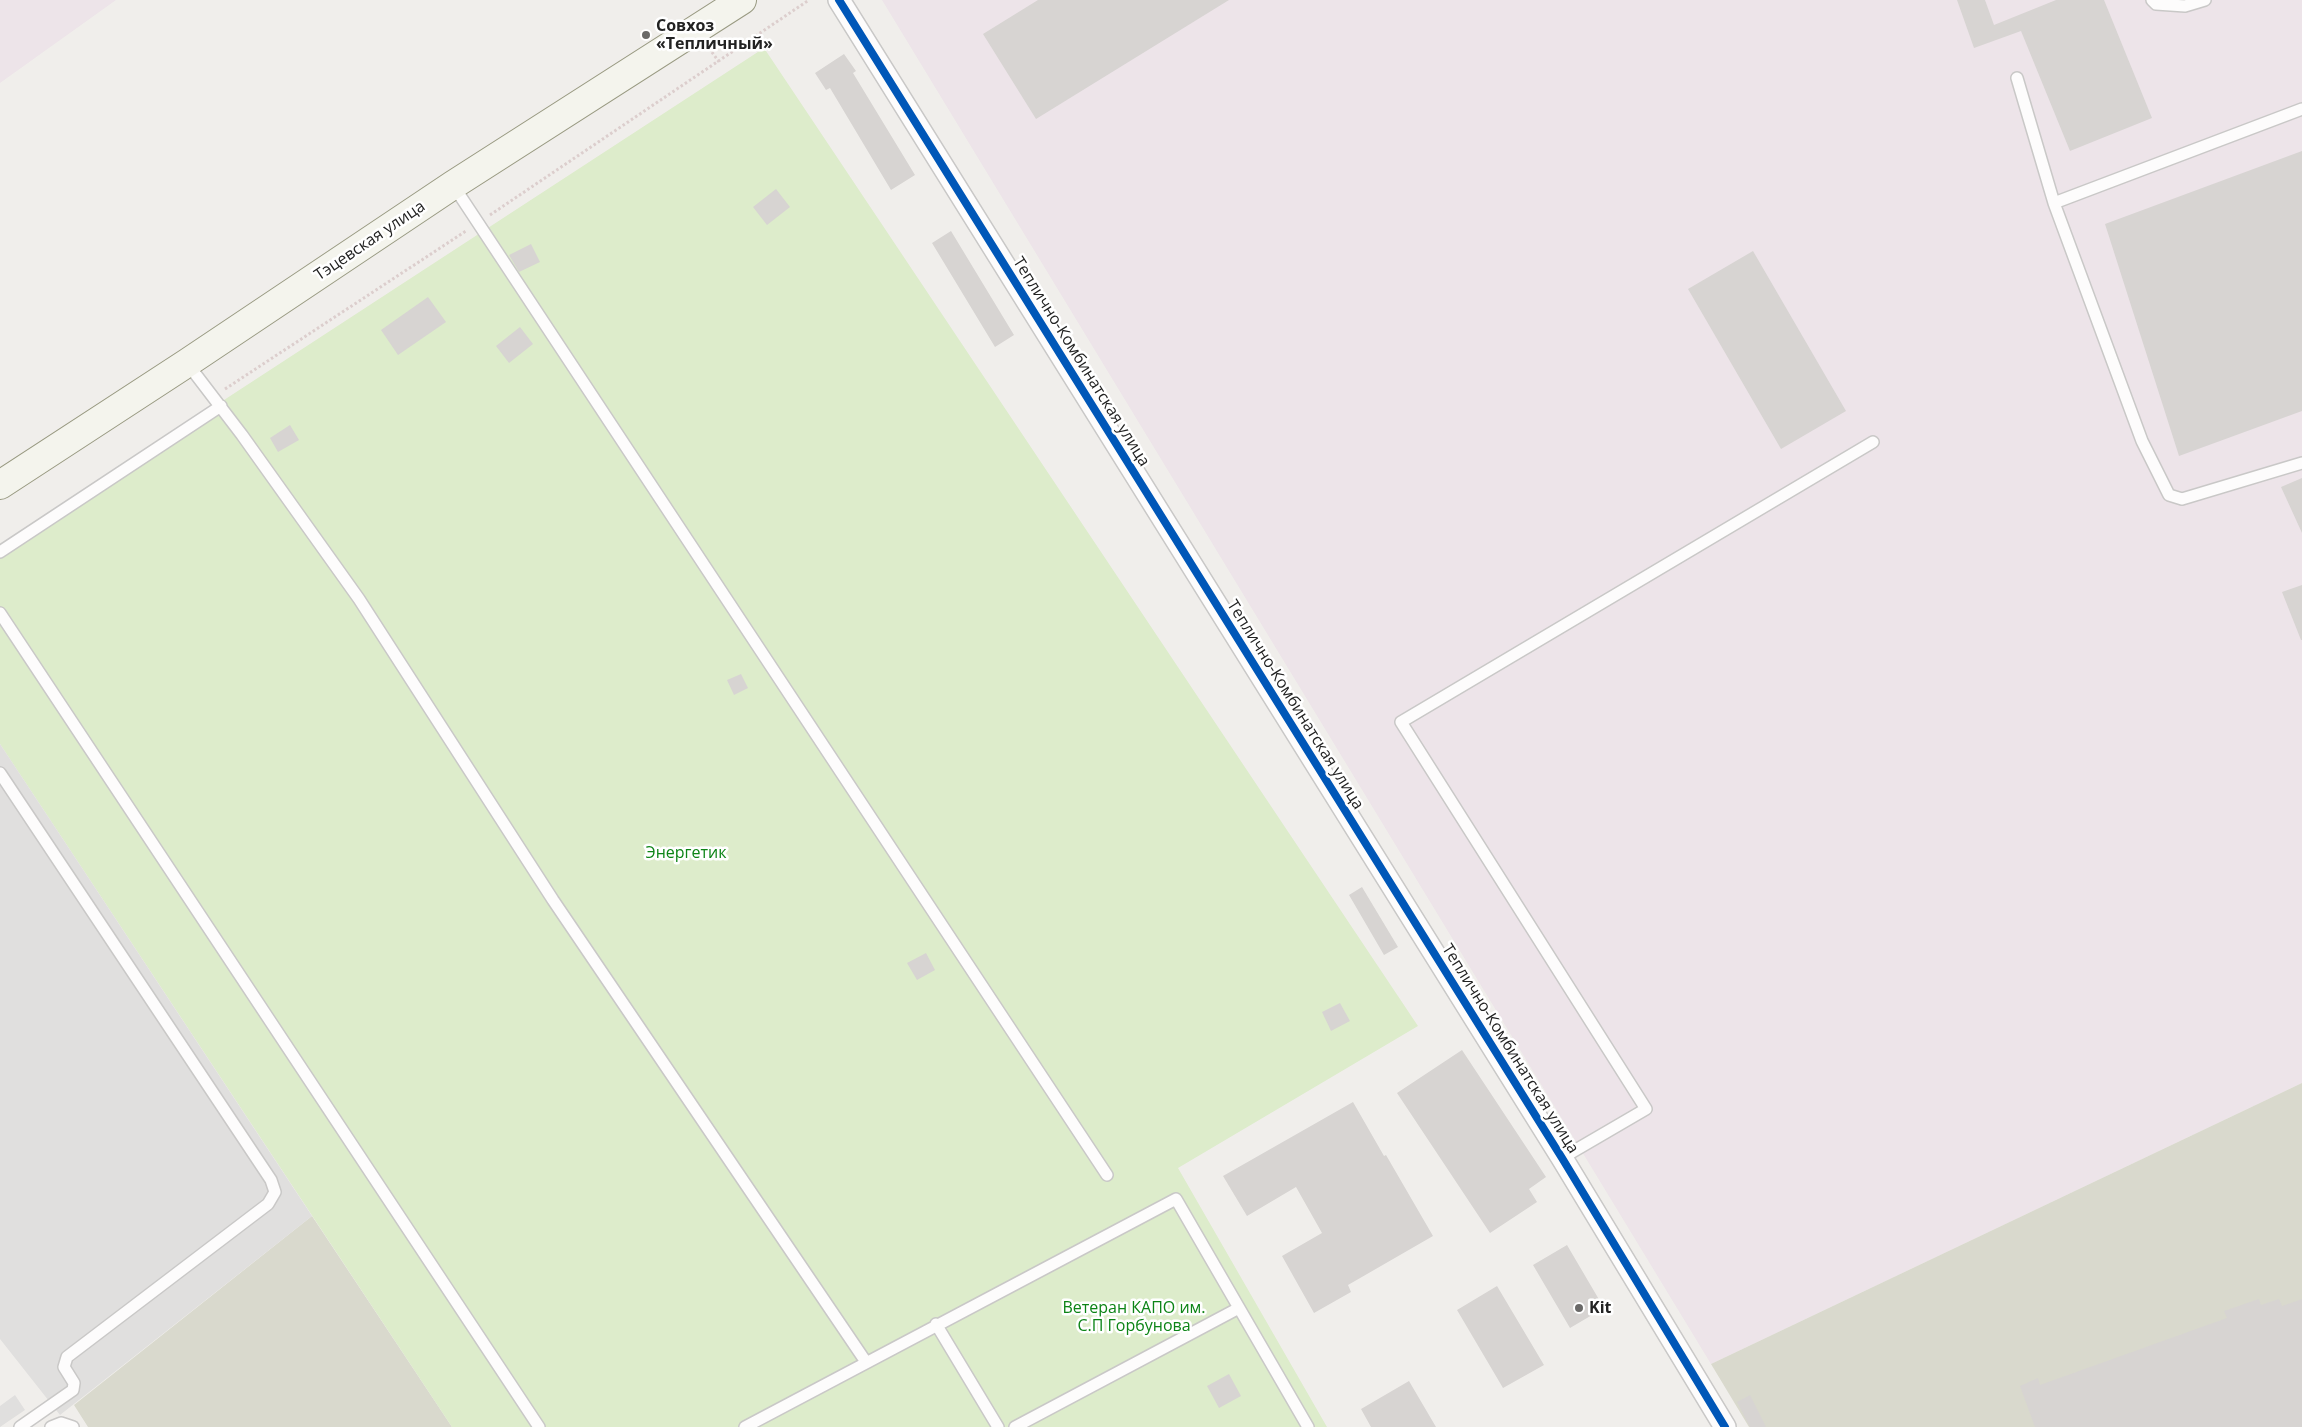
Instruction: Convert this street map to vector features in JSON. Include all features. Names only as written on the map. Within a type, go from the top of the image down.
[{"type":"main road","name":"Тэцевская улица","points":[[0,485],[187,363],[453,185],[742,0]]},
{"type":"street","name":"Теплично-Комбинатская улица","points":[[839,0],[1562,1158],[1725,1427]]},
{"type":"lane","points":[[2152,0],[2156,4],[2185,6],[2205,0]]},
{"type":"lane","points":[[2017,78],[2054,203],[2142,441],[2169,495],[2182,498],[2302,463]]},
{"type":"lane","points":[[2054,203],[2302,109]]},
{"type":"lane","points":[[453,185],[1107,1175]]},
{"type":"lane","points":[[187,363],[221,406],[359,599],[552,900],[866,1362]]},
{"type":"lane","points":[[0,552],[221,406]]},
{"type":"lane","points":[[1562,1158],[1646,1109],[1401,722],[1873,442]]},
{"type":"lane","points":[[0,613],[540,1427]]},
{"type":"lane","points":[[0,773],[271,1180],[274,1192],[268,1204],[67,1357],[64,1366],[74,1383],[71,1393],[20,1427]]},
{"type":"lane","points":[[744,1427],[1176,1199],[1308,1427]]},
{"type":"lane","points":[[1015,1427],[1239,1308]]},
{"type":"lane","points":[[936,1324],[998,1427]]},
{"type":"lane","points":[[51,1427],[61,1423],[73,1427]]},
{"type":"path","points":[[213,397],[479,222],[808,0]]},
{"type":"shaded area","points":[[0,0],[116,0],[0,83]]},
{"type":"shaded area","points":[[882,0],[2302,0],[2302,1083],[1711,1364]]},
{"type":"shaded area","points":[[0,744],[312,1216],[60,1415],[0,1339]]},
{"type":"shaded area","points":[[2302,1083],[2302,1427],[1749,1427],[1711,1364]]},
{"type":"shaded area","points":[[312,1216],[452,1427],[88,1427],[74,1405]]},
{"type":"shaded area","points":[[15,1395],[25,1410],[0,1427],[0,1406]]},
{"type":"green space","name":"Энергетик","points":[[764,48],[1418,1026],[1178,1168],[1327,1427],[452,1427],[0,744],[0,546]]},
{"type":"building","points":[[1038,0],[1229,0],[1036,119],[983,34]]},
{"type":"building","points":[[1957,0],[1985,0],[1994,25],[2056,0],[2104,0],[2152,118],[2070,151],[2021,31],[1974,48]]},
{"type":"building","points":[[844,54],[856,71],[853,73],[915,175],[891,190],[830,88],[826,90],[815,73]]},
{"type":"building","points":[[2302,151],[2302,411],[2179,456],[2105,224]]},
{"type":"building","points":[[776,189],[790,207],[767,225],[753,207]]},
{"type":"building","points":[[951,231],[1014,335],[995,347],[932,243]]},
{"type":"building","points":[[531,244],[540,262],[519,272],[509,255]]},
{"type":"building","points":[[1753,251],[1846,411],[1781,449],[1688,289]]},
{"type":"building","points":[[428,297],[446,322],[398,355],[381,330]]},
{"type":"building","points":[[520,327],[533,344],[509,363],[496,346]]},
{"type":"building","points":[[290,425],[299,440],[278,452],[270,438]]},
{"type":"building","points":[[2302,478],[2302,533],[2281,487]]},
{"type":"building","points":[[2302,585],[2302,640],[2301,640],[2282,592]]},
{"type":"building","points":[[741,674],[748,688],[734,695],[727,680]]},
{"type":"building","points":[[1362,887],[1398,947],[1384,955],[1349,895]]},
{"type":"building","points":[[926,953],[935,970],[917,980],[907,963]]},
{"type":"building","points":[[1340,1003],[1350,1021],[1331,1031],[1322,1012]]},
{"type":"building","points":[[1462,1050],[1546,1177],[1529,1189],[1537,1202],[1490,1233],[1397,1093]]},
{"type":"building","points":[[1353,1102],[1433,1236],[1348,1285],[1351,1292],[1314,1313],[1282,1256],[1322,1233],[1296,1187],[1247,1216],[1223,1176]]},
{"type":"building","points":[[1567,1245],[1604,1308],[1570,1328],[1533,1265]]},
{"type":"building","points":[[1497,1286],[1544,1365],[1503,1388],[1457,1310]]},
{"type":"building","points":[[2259,1299],[2261,1305],[2279,1299],[2282,1306],[2302,1299],[2302,1427],[2035,1427],[2020,1386],[2038,1378],[2040,1385],[2227,1318],[2224,1311]]},
{"type":"building","points":[[1229,1374],[1241,1396],[1219,1408],[1207,1386]]},
{"type":"building","points":[[1409,1381],[1436,1427],[1371,1427],[1361,1409]]},
{"type":"building","points":[[1750,1395],[1766,1427],[1750,1427],[1737,1402]]},
{"type":"cycle path","points":[[839,0],[1562,1158],[1725,1427]]},
{"type":"place","name":"Совхоз «Тепличный»","points":[[646,35]]},
{"type":"place","name":"Kit","points":[[1579,1308]]},
{"type":"park label","name":"Ветеран КАПО им. С.П Горбунова","points":[[1134,1317]]}]
